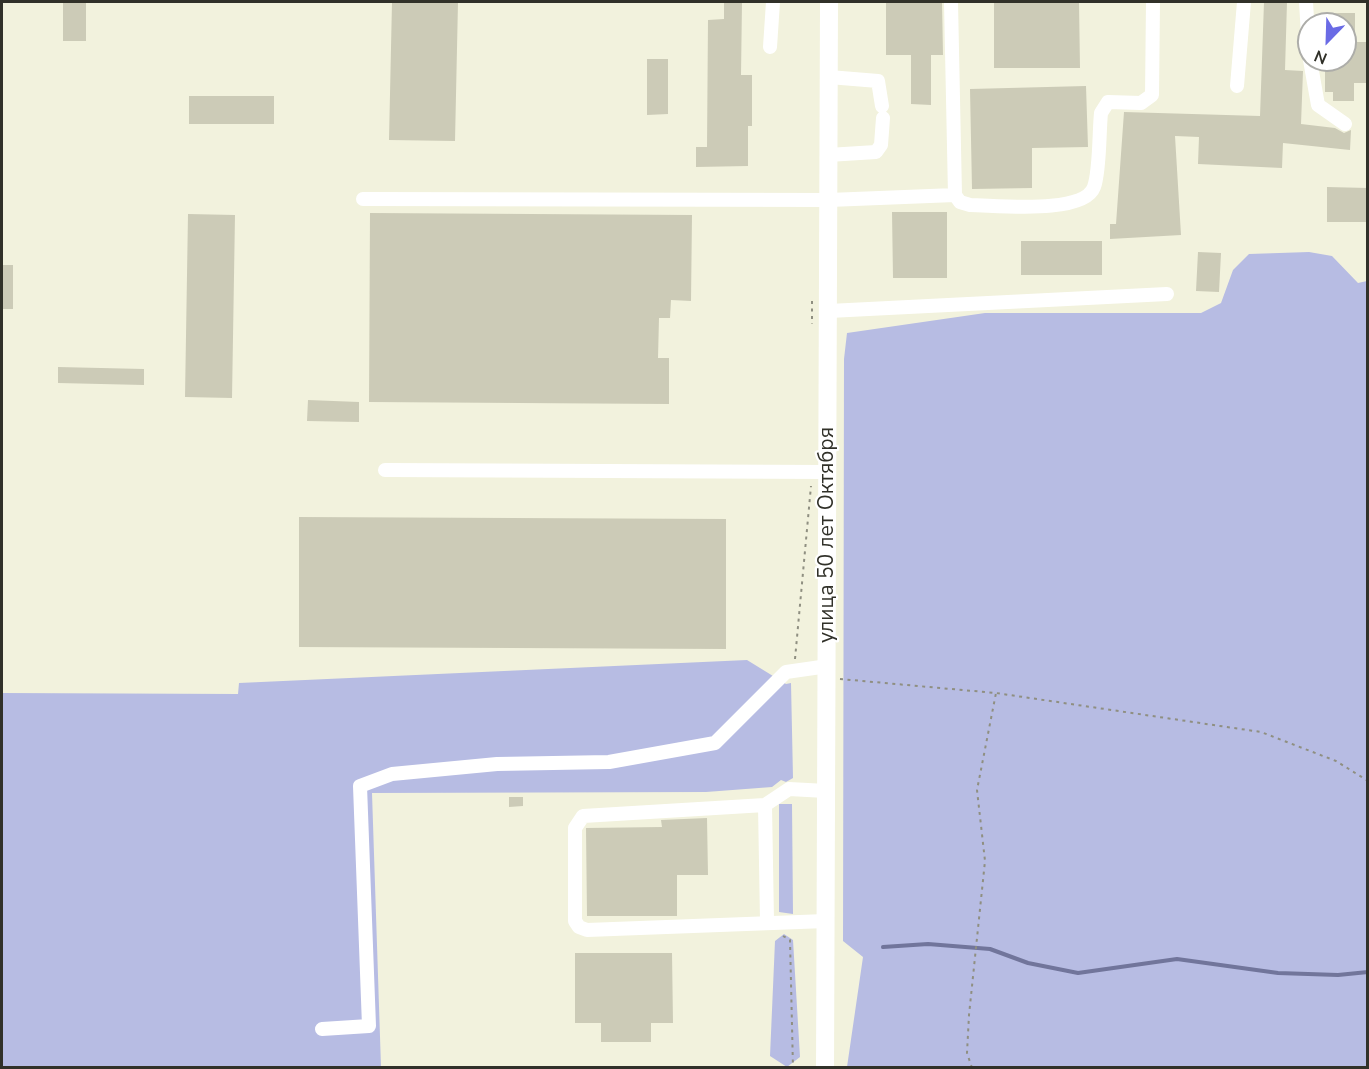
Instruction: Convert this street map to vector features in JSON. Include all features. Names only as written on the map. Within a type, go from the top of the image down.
[{"type":"main road","name":"улица 50 лет Октября","points":[[825,1068],[826,921],[818,790],[828,672],[829,2]]},
{"type":"lane","points":[[770,47],[773,2]]},
{"type":"lane","points":[[951,2],[955,195],[960,202],[970,205],[1054,206],[1076,203],[1087,197],[1094,187],[1101,113],[1108,102],[1141,103],[1152,95],[1153,2]]},
{"type":"lane","points":[[1237,86],[1244,2]]},
{"type":"lane","points":[[1312,72],[1318,105],[1345,124]]},
{"type":"lane","points":[[828,154],[876,152],[881,145],[883,112],[878,81],[829,76]]},
{"type":"lane","points":[[363,199],[829,200],[955,195]]},
{"type":"lane","points":[[828,311],[1167,294]]},
{"type":"lane","points":[[385,470],[827,472]]},
{"type":"lane","points":[[322,1029],[369,1026],[360,786],[392,774],[497,765],[609,762],[715,742],[786,672],[828,672]]},
{"type":"lane","points":[[818,790],[789,789],[765,806],[583,816],[575,828],[575,921],[579,927],[587,930],[776,921],[826,921]]},
{"type":"lane","points":[[765,806],[776,921]]},
{"type":"path","points":[[828,672],[996,693],[1261,732],[1336,761],[1368,781]]},
{"type":"path","points":[[972,1068],[967,1053],[985,861],[977,790],[996,693]]},
{"type":"path","points":[[776,921],[778,933],[790,940],[793,1068]]},
{"type":"shaded area","points":[[1309,252],[1332,256],[1358,283],[1367,281],[1367,1067],[847,1067],[863,957],[843,941],[844,359],[847,333],[985,313],[1201,313],[1221,303],[1233,270],[1249,254]]},
{"type":"shaded area","points":[[747,660],[786,684],[791,683],[793,778],[786,782],[781,780],[772,787],[706,792],[372,793],[381,1067],[2,1068],[2,693],[238,694],[239,683]]},
{"type":"shaded area","points":[[779,804],[792,804],[793,914],[779,912]]},
{"type":"shaded area","points":[[784,934],[793,940],[800,1057],[787,1067],[770,1056],[775,941]]},
{"type":"building","points":[[63,2],[86,2],[86,41],[63,41]]},
{"type":"building","points":[[392,2],[458,2],[455,141],[389,140]]},
{"type":"building","points":[[724,2],[742,2],[741,75],[752,75],[752,126],[748,126],[748,166],[696,167],[696,147],[707,147],[708,20],[724,19]]},
{"type":"building","points":[[886,2],[942,2],[943,55],[931,55],[931,105],[911,104],[911,55],[886,55]]},
{"type":"building","points":[[994,2],[1079,2],[1080,68],[994,68]]},
{"type":"building","points":[[1264,2],[1287,2],[1285,70],[1303,72],[1301,124],[1335,128],[1344,133],[1351,130],[1350,150],[1283,143],[1282,168],[1198,164],[1199,137],[1175,136],[1181,235],[1110,239],[1110,224],[1116,224],[1124,112],[1260,116]]},
{"type":"building","points":[[1357,42],[1367,42],[1368,83],[1354,83],[1354,101],[1333,101],[1333,92],[1325,92],[1325,72],[1357,72]]},
{"type":"building","points":[[647,59],[668,59],[668,114],[647,115]]},
{"type":"building","points":[[1086,86],[1088,147],[1032,148],[1032,188],[972,189],[970,89]]},
{"type":"building","points":[[189,96],[274,96],[274,124],[189,124]]},
{"type":"building","points":[[1327,187],[1368,188],[1368,222],[1327,222]]},
{"type":"building","points":[[892,212],[947,212],[947,278],[893,278]]},
{"type":"building","points":[[370,213],[692,215],[691,301],[671,300],[670,318],[659,318],[658,358],[669,358],[669,404],[369,402]]},
{"type":"building","points":[[188,214],[235,215],[232,398],[185,397]]},
{"type":"building","points":[[1021,241],[1102,241],[1102,275],[1021,275]]},
{"type":"building","points":[[1198,252],[1221,253],[1219,292],[1196,291]]},
{"type":"building","points":[[2,265],[13,265],[13,309],[2,309]]},
{"type":"building","points":[[58,367],[144,369],[144,385],[58,383]]},
{"type":"building","points":[[308,400],[359,402],[359,422],[307,421]]},
{"type":"building","points":[[299,517],[726,519],[726,649],[299,647]]},
{"type":"building","points":[[509,797],[523,797],[523,806],[509,807]]},
{"type":"building","points":[[707,818],[708,875],[677,875],[677,916],[587,916],[586,828],[662,827],[661,820]]},
{"type":"building","points":[[575,953],[672,953],[673,1023],[651,1023],[651,1042],[601,1042],[601,1023],[575,1023]]},
{"type":"waterway","points":[[883,947],[928,944],[990,949],[1028,963],[1078,973],[1177,959],[1278,973],[1338,975],[1368,972]]}]
